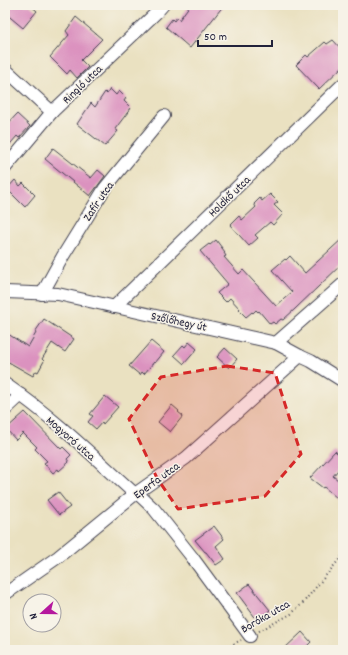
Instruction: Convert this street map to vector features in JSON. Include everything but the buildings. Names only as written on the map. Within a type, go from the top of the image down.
[{"type":"street","name":"Ringló utca","points":[[5,168],[52,112],[156,13],[162,5]]},
{"type":"street","points":[[5,69],[52,112]]},
{"type":"street","name":"Holdkő utca","points":[[114,307],[343,84]]},
{"type":"street","name":"Zafír utca","points":[[42,294],[63,256],[105,188],[164,116]]},
{"type":"street","points":[[276,343],[343,284]]},
{"type":"street","name":"Szőlőhegy út","points":[[5,292],[58,294],[276,343],[343,381]]},
{"type":"street","name":"Eperfa utca","points":[[5,594],[58,557],[136,494],[186,458],[300,356]]},
{"type":"street","name":"Mogyoró utca","points":[[5,384],[21,395],[75,439],[154,509],[192,557],[250,636]]},
{"type":"street","points":[[5,410],[21,395]]},
{"type":"path","name":"Boróka utca","points":[[223,650],[291,614],[302,604],[343,555]]},
{"type":"highlighted area","points":[[227,366],[275,373],[301,454],[265,496],[178,509],[157,478],[129,419],[161,377]]}]
